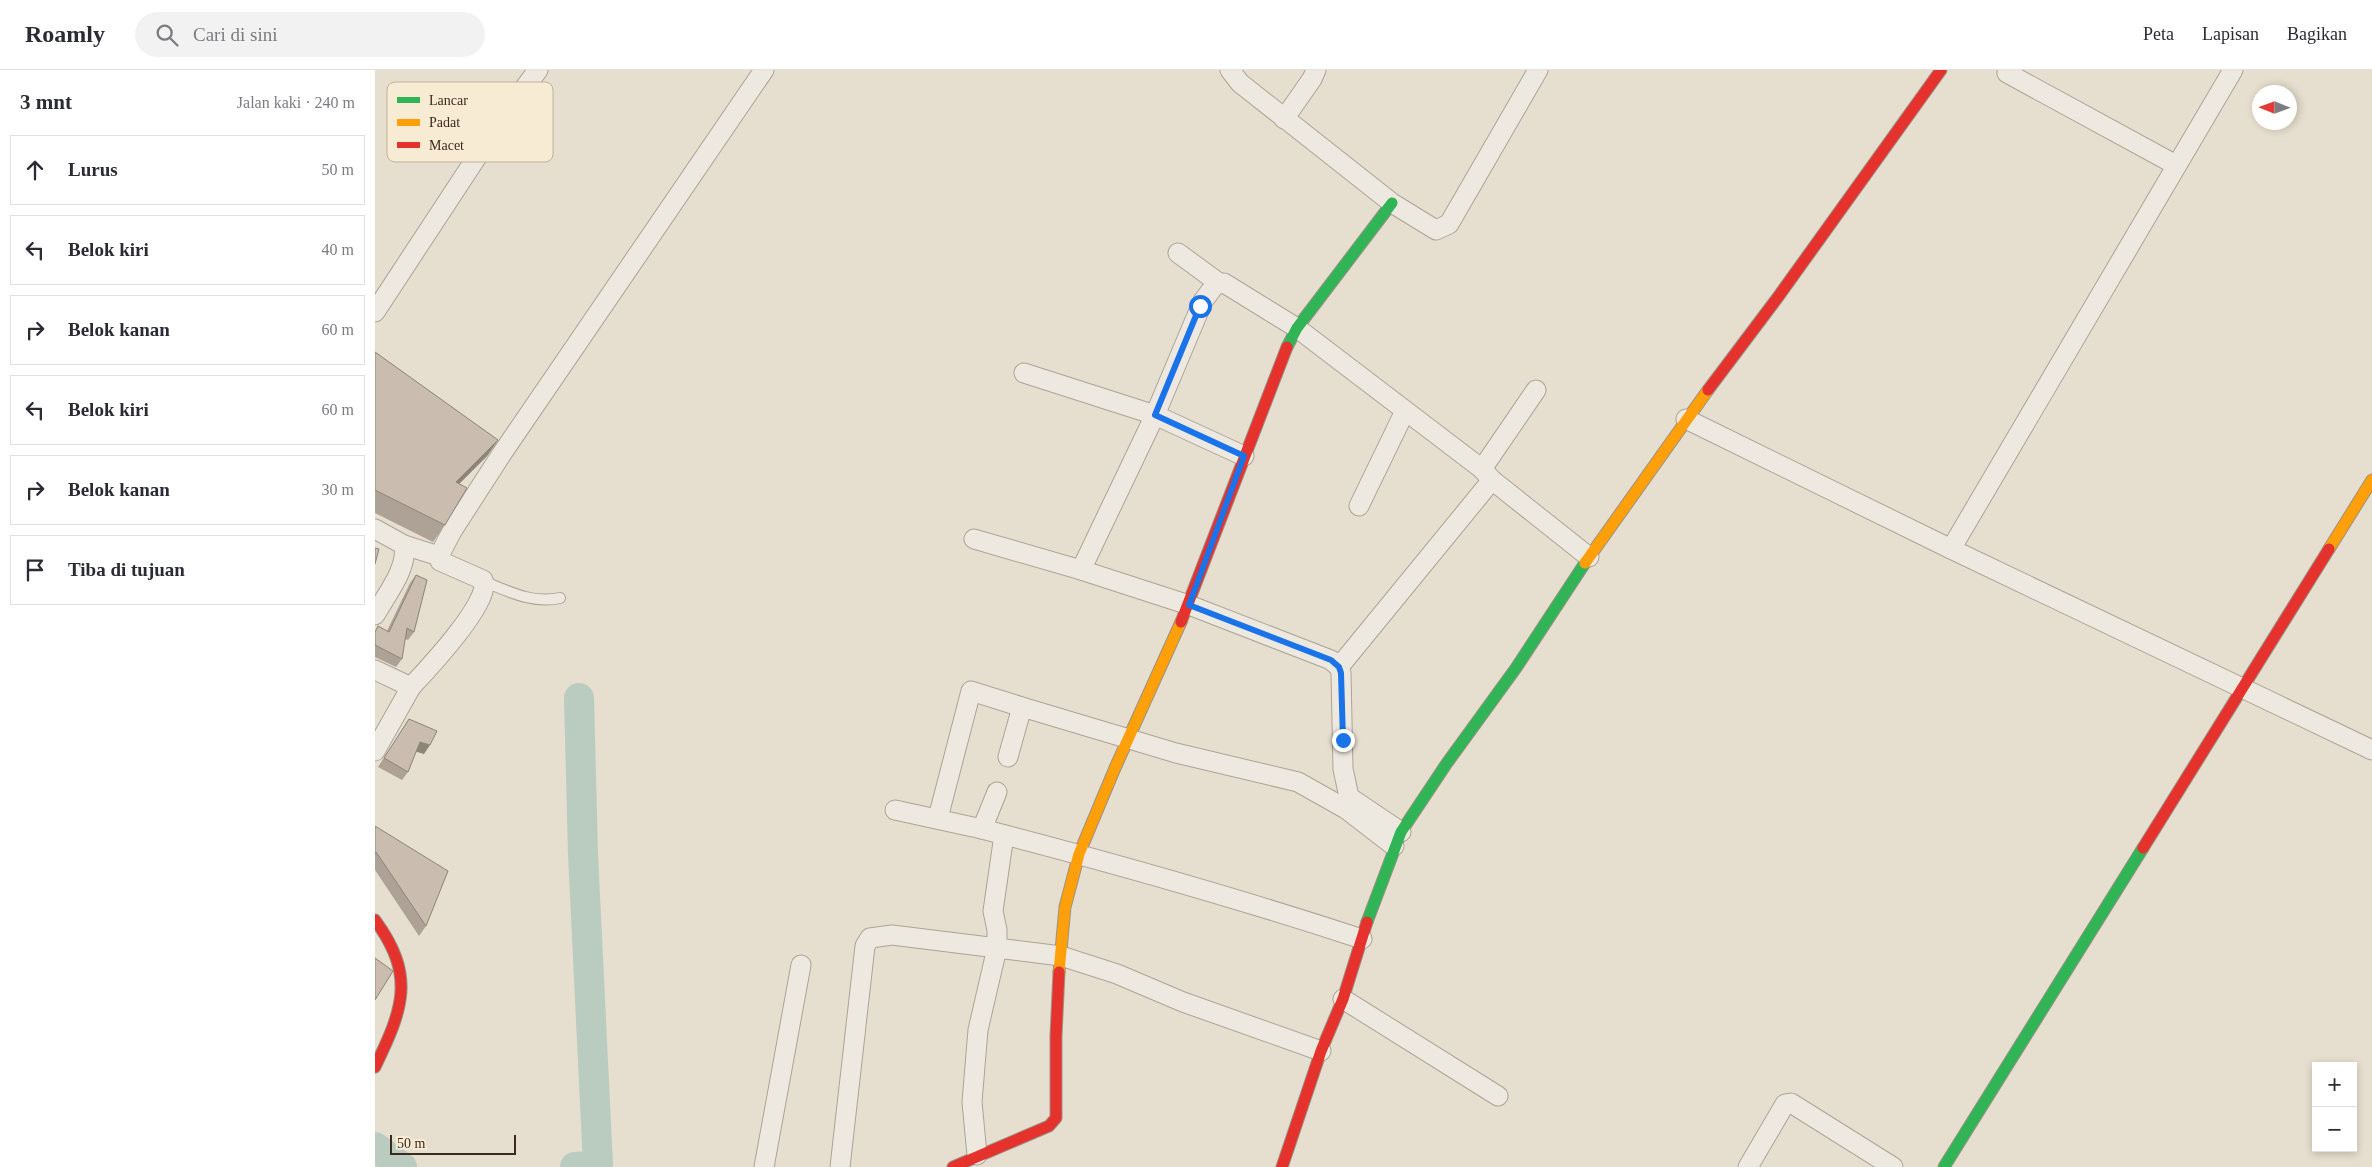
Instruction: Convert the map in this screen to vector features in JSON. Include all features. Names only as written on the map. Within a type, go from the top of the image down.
[{"type":"street","points":[[529,82],[538,70]]},
{"type":"street","points":[[375,750],[411,687],[440,657],[477,605],[484,589],[485,582],[479,577],[440,561],[439,556],[452,531],[506,446],[763,70]]},
{"type":"street","points":[[1230,70],[1240,83],[1392,203],[1437,230],[1449,224],[1538,70]]},
{"type":"street","points":[[1284,119],[1312,79],[1316,70]]},
{"type":"street","points":[[1282,1167],[1321,1051],[1343,999],[1362,939],[1398,839],[1447,763],[1517,668],[1589,557],[1686,419],[1789,281],[1941,70]]},
{"type":"street","points":[[1951,549],[2175,165],[2233,70]]},
{"type":"street","points":[[2007,73],[2175,165]]},
{"type":"street","points":[[375,312],[474,162]]},
{"type":"street","points":[[953,1167],[977,1155],[1049,1126],[1056,1118],[1056,1036],[1065,907],[1079,854],[1189,605],[1281,358],[1297,328],[1392,203]]},
{"type":"street","points":[[1178,253],[1219,283],[1228,283],[1297,328],[1487,475],[1589,557]]},
{"type":"street","points":[[1081,570],[1155,415],[1203,301],[1219,283]]},
{"type":"street","points":[[1024,373],[1155,415],[1244,456]]},
{"type":"street","points":[[1398,839],[1349,798],[1343,769],[1339,667],[1487,475],[1536,390]]},
{"type":"street","points":[[1359,506],[1405,411]]},
{"type":"street","points":[[1686,419],[1951,549],[2372,750]]},
{"type":"street","points":[[1944,1167],[2372,480]]},
{"type":"street","points":[[375,529],[404,546],[439,556]]},
{"type":"street","points":[[974,539],[1081,570],[1189,605],[1318,653],[1339,667]]},
{"type":"street","points":[[375,615],[401,569],[405,557],[404,546]]},
{"type":"street","points":[[375,670],[411,687]]},
{"type":"street","points":[[937,818],[971,691],[1128,740],[1298,782],[1398,839]]},
{"type":"street","points":[[1008,757],[1022,707]]},
{"type":"street","points":[[982,829],[997,792]]},
{"type":"street","points":[[895,810],[937,818],[1079,854],[1293,916],[1362,939]]},
{"type":"street","points":[[977,1155],[972,1102],[979,1030],[997,948],[993,898],[1004,836]]},
{"type":"street","points":[[375,920],[397,950],[402,991],[393,1031],[375,1067]]},
{"type":"street","points":[[835,1166],[862,964],[865,946],[870,938],[892,935],[1061,956],[1117,974],[1183,1002],[1321,1051]]},
{"type":"street","points":[[764,1167],[801,965]]},
{"type":"street","points":[[1343,999],[1498,1096]]},
{"type":"street","points":[[1749,1167],[1785,1104],[1791,1103],[1893,1167]]},
{"type":"lane","points":[[485,582],[523,598],[551,600],[560,598]]},
{"type":"building","points":[[375,352],[498,440],[456,482],[467,488],[445,525],[375,490]]},
{"type":"building","points":[[375,548],[379,549],[375,564]]},
{"type":"building","points":[[416,575],[427,580],[414,632],[407,628],[402,659],[375,645],[375,632],[378,626],[389,632]]},
{"type":"building","points":[[409,719],[437,731],[430,745],[420,742],[408,772],[384,758]]},
{"type":"building","points":[[375,826],[448,871],[426,926],[376,852],[375,854]]},
{"type":"building","points":[[375,958],[393,971],[375,1000]]},
{"type":"waterway","points":[[575,1167],[598,1165],[583,854],[579,698]]},
{"type":"waterway","points":[[375,1147],[402,1167]]},
{"type":"traffic: fast","points":[[1287,347],[1297,328],[1392,203]]},
{"type":"traffic: fast","points":[[1367,922],[1401,832],[1447,763],[1516,668],[1585,563]]},
{"type":"traffic: fast","points":[[1944,1167],[2143,848]]},
{"type":"traffic: slow","points":[[1585,563],[1708,390]]},
{"type":"traffic: slow","points":[[2329,549],[2372,480]]},
{"type":"traffic: slow","points":[[1059,972],[1065,907],[1079,854],[1115,768],[1181,622]]},
{"type":"traffic: jam","points":[[1708,390],[1778,297],[1941,70]]},
{"type":"traffic: jam","points":[[1181,622],[1287,347]]},
{"type":"traffic: jam","points":[[2143,848],[2329,549]]},
{"type":"traffic: jam","points":[[375,920],[388,940],[396,958],[401,993],[393,1027],[375,1067]]},
{"type":"traffic: jam","points":[[1282,1167],[1321,1051],[1343,999],[1367,922]]},
{"type":"traffic: jam","points":[[953,1167],[1049,1126],[1056,1118],[1056,1036],[1059,972]]},
{"type":"route","points":[[1200,306],[1155,415],[1244,456],[1189,605],[1318,653],[1339,667],[1341,673],[1343,740]]}]
